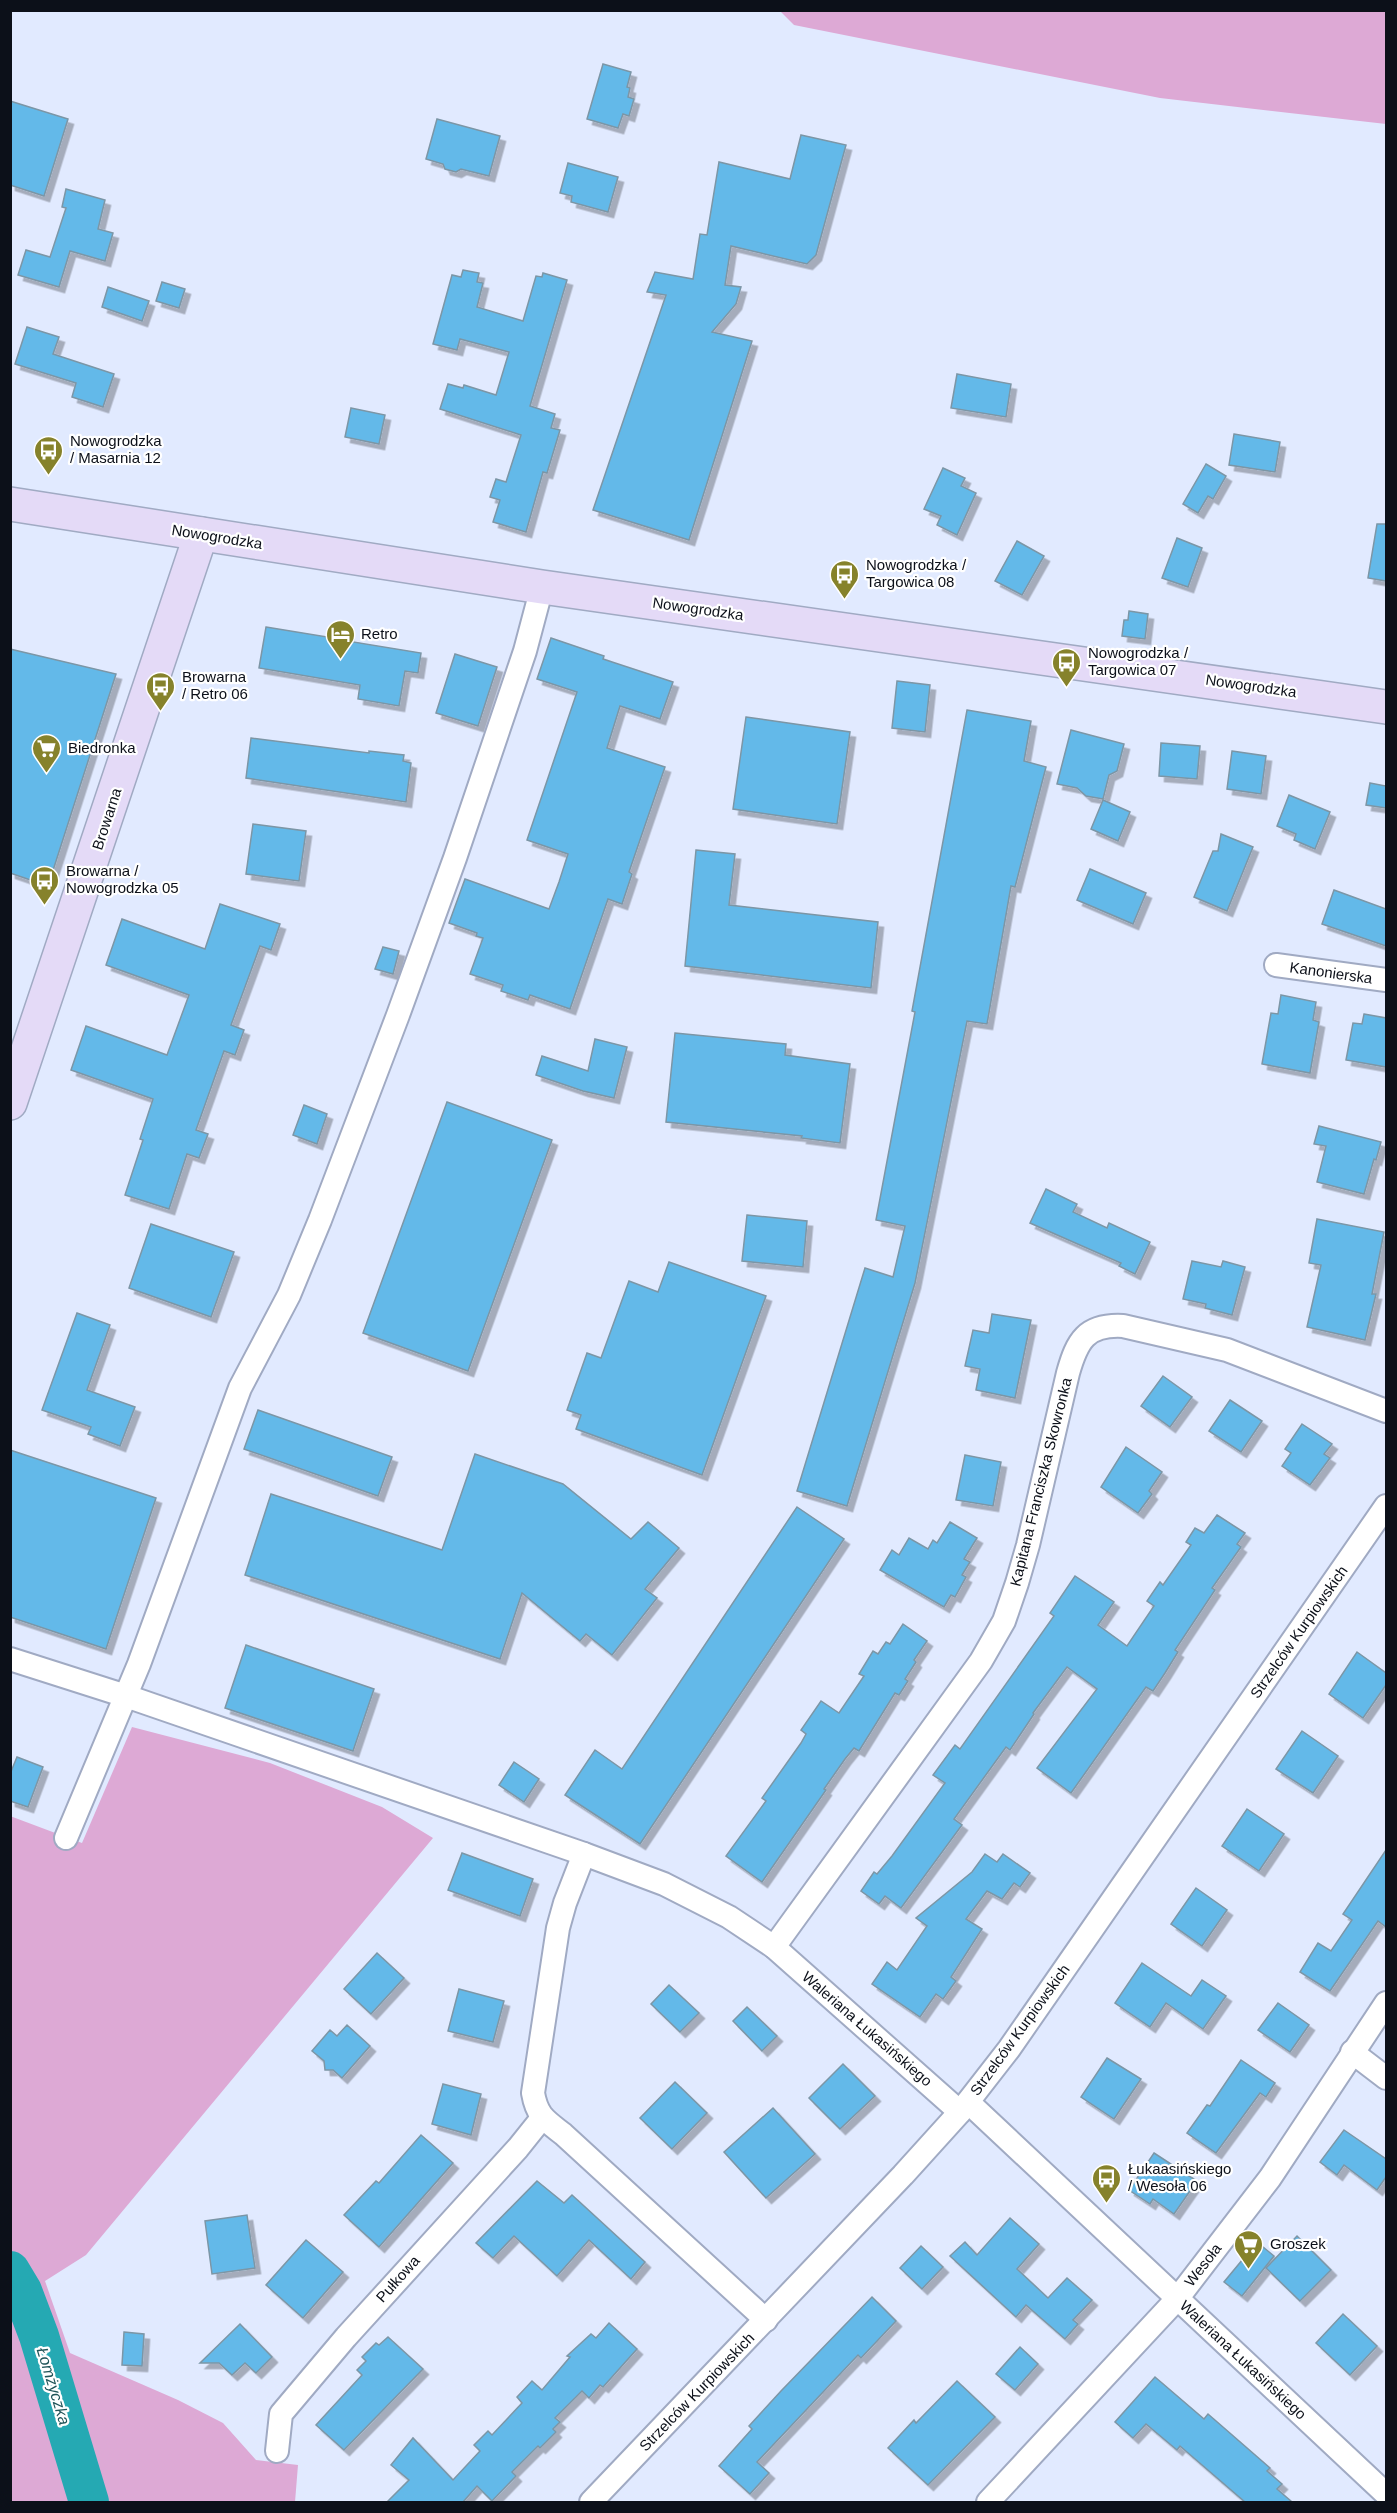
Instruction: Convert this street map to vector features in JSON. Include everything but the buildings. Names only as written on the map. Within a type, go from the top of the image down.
[{"type":"main road","name":"Nowogrodzka","points":[[10,504],[542,587],[1386,707]]},
{"type":"main road","name":"Browarna","points":[[10,1103],[201,534]]},
{"type":"street","points":[[66,1838],[126,1696],[240,1388],[289,1295],[320,1220],[455,858],[525,651],[542,587]]},
{"type":"street","name":"Kanonierska","points":[[1276,965],[1386,980]]},
{"type":"street","name":"Kapitana Franciszka Skowronka","points":[[774,1947],[981,1661],[1004,1622],[1028,1545],[1074,1349],[1084,1337],[1110,1325],[1123,1326],[1227,1350],[1386,1411]]},
{"type":"street","name":"Strzelców Kurpiowskich","points":[[591,2502],[766,2320],[964,2107],[1009,2049],[1386,1506]]},
{"type":"street","name":"Waleriana Łukasińskiego","points":[[10,1659],[126,1696],[584,1854],[664,1884],[743,1926],[774,1947],[964,2107],[1177,2299],[1386,2494]]},
{"type":"street","points":[[584,1854],[565,1903],[553,1955],[533,2093],[536,2106],[542,2118],[563,2134],[766,2320]]},
{"type":"street","name":"Wesoła","points":[[988,2502],[1177,2299],[1270,2178],[1386,2003]]},
{"type":"street","points":[[1352,2052],[1386,2078]]},
{"type":"street","name":"Pułkowa","points":[[278,2451],[281,2414],[346,2337],[518,2148],[542,2118]]},
{"type":"shaded area","points":[[780,11],[1386,11],[1386,124],[1160,98],[794,25]]},
{"type":"shaded area","points":[[132,1727],[270,1763],[382,1807],[433,1838],[86,2255],[45,2281],[70,2353],[178,2400],[223,2423],[256,2460],[298,2465],[295,2502],[11,2502],[10,1816],[82,1843]]},
{"type":"waterway","name":"Łomżyczka","points":[[10,2271],[22,2291],[39,2336],[89,2502]]},
{"type":"place","name":"Nowogrodzka / Masarnia 12","points":[[49,476]]},
{"type":"place","name":"Nowogrodzka / Targowica 08","points":[[845,600]]},
{"type":"place","name":"Retro","points":[[340,660]]},
{"type":"place","name":"Nowogrodzka / Targowica 07","points":[[1067,688]]},
{"type":"place","name":"Browarna / Retro 06","points":[[161,712]]},
{"type":"place","name":"Biedronka","points":[[47,774]]},
{"type":"place","name":"Browarna / Nowogrodzka 05","points":[[45,906]]},
{"type":"place","name":"Łukaasińskiego / Wesoła 06","points":[[1107,2204]]},
{"type":"place","name":"Groszek","points":[[1249,2270]]}]
